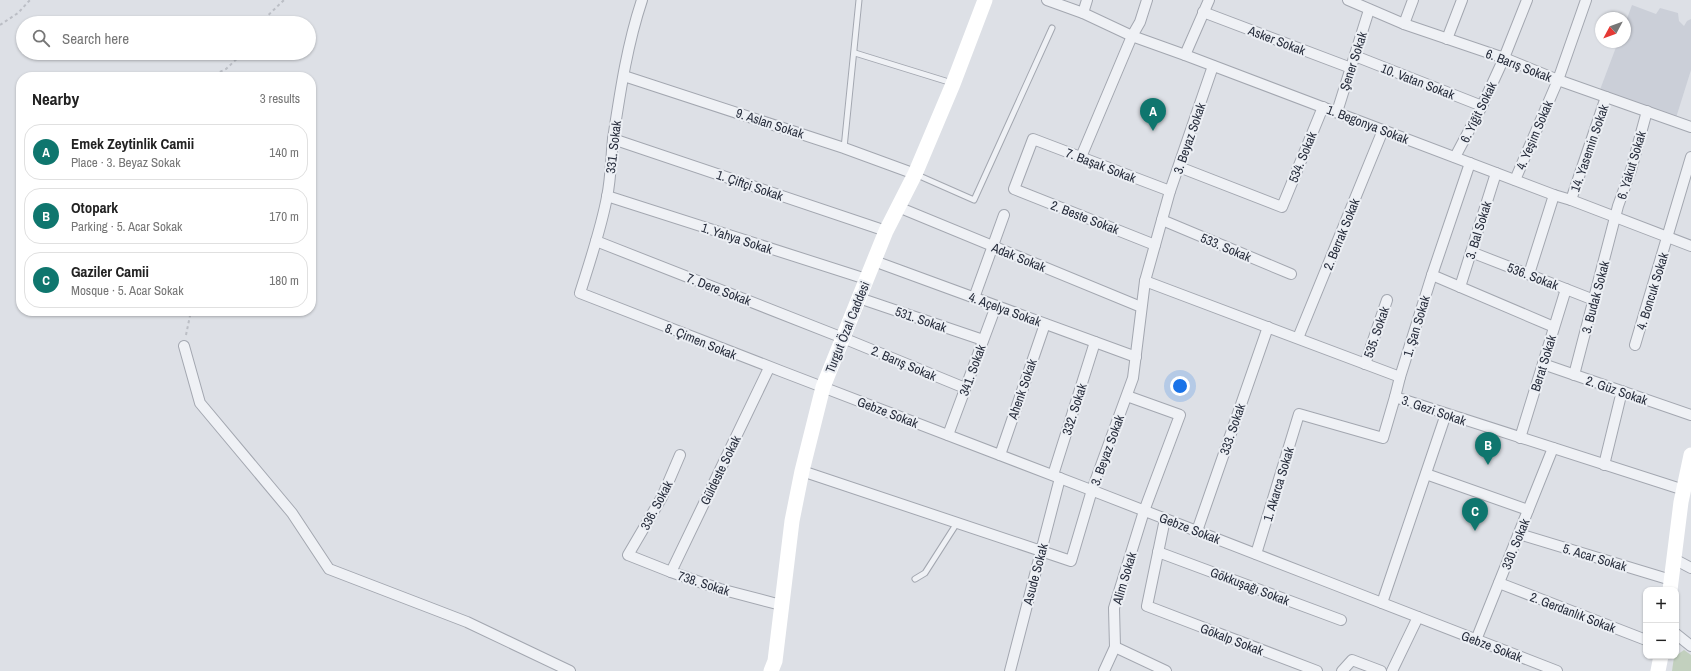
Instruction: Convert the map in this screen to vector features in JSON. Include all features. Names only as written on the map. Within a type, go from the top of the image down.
[{"type":"street","name":"331. Sokak","points":[[580,293],[596,241],[607,196],[624,76],[633,26],[642,0]]},
{"type":"street","name":"Turgut Özal Caddesi","points":[[771,671],[775,661],[792,521],[802,471],[823,387],[886,231],[914,174],[953,84],[985,0]]},
{"type":"street","name":"1. Begonya Sokak","points":[[1047,0],[1083,13],[1132,36],[1186,54],[1213,66],[1691,246]]},
{"type":"street","points":[[1083,13],[1087,0]]},
{"type":"street","points":[[1080,157],[1132,36],[1140,22],[1147,0]]},
{"type":"street","points":[[1186,54],[1209,0]]},
{"type":"street","name":"6. Barış Sokak","points":[[1348,0],[1404,24],[1504,58],[1558,80],[1691,127]]},
{"type":"street","points":[[1404,24],[1413,0]]},
{"type":"street","points":[[1447,39],[1462,0]]},
{"type":"street","name":"6. Yiğit Sokak","points":[[1455,157],[1482,106],[1504,58],[1527,0]]},
{"type":"street","name":"4. Yeşim Sokak","points":[[1515,180],[1558,80],[1586,0]]},
{"type":"street","name":"Şener Sokak","points":[[1337,112],[1369,10]]},
{"type":"street","name":"Asker Sokak","points":[[1203,12],[1351,68]]},
{"type":"street","name":"10. Vatan Sokak","points":[[1355,56],[1482,106]]},
{"type":"street","name":"3. Beyaz Sokak","points":[[802,471],[1071,561],[1092,490],[1133,378],[1141,308],[1155,245],[1170,191],[1213,66]]},
{"type":"street","name":"9. Aslan Sokak","points":[[624,76],[844,148],[914,174]]},
{"type":"street","name":"14. Yasemin Sokak","points":[[1571,200],[1606,97]]},
{"type":"street","name":"534. Sokak","points":[[1179,168],[1282,206],[1323,107]]},
{"type":"street","name":"6. Yakut Sokak","points":[[1616,218],[1647,111]]},
{"type":"street","name":"2. Berrak Sokak","points":[[1298,338],[1383,130]]},
{"type":"street","name":"1. Çiftçi Sokak","points":[[614,139],[886,231]]},
{"type":"street","name":"7. Başak Sokak","points":[[1014,189],[1033,139],[1170,191]]},
{"type":"street","name":"4. Boncuk Sokak","points":[[1635,344],[1668,238],[1691,157]]},
{"type":"street","name":"1. Şan Sokak","points":[[1400,377],[1432,275],[1470,163]]},
{"type":"street","name":"3. Bal Sokak","points":[[1460,287],[1496,172]]},
{"type":"street","name":"2. Beste Sokak","points":[[1014,189],[1155,245]]},
{"type":"street","points":[[1529,274],[1554,195]]},
{"type":"street","name":"1. Yahya Sokak","points":[[607,196],[866,280]]},
{"type":"street","name":"Adak Sokak","points":[[898,207],[1141,308]]},
{"type":"street","points":[[974,298],[1004,215]]},
{"type":"street","name":"3. Budak Sokak","points":[[1574,375],[1616,218]]},
{"type":"street","name":"533. Sokak","points":[[1162,220],[1291,274]]},
{"type":"street","name":"7. Dere Sokak","points":[[596,241],[843,338]]},
{"type":"street","name":"536. Sokak","points":[[1471,252],[1594,300]]},
{"type":"street","name":"4. Açelya Sokak","points":[[874,261],[1136,357]]},
{"type":"street","points":[[1432,275],[1554,327]]},
{"type":"street","name":"3. Gezi Sokak","points":[[1146,281],[1400,377],[1395,396],[1604,465],[1685,499]]},
{"type":"street","name":"Berat Sokak","points":[[1520,438],[1566,289]]},
{"type":"street","name":"8. Çimen Sokak","points":[[580,293],[769,368],[823,387]]},
{"type":"street","name":"531. Sokak","points":[[859,298],[983,340]]},
{"type":"street","name":"535. Sokak","points":[[1365,364],[1387,300]]},
{"type":"street","name":"341. Sokak","points":[[948,435],[996,306]]},
{"type":"street","name":"Ahenk Sokak","points":[[1000,455],[1045,324]]},
{"type":"street","name":"333. Sokak","points":[[1197,531],[1268,327]]},
{"type":"street","name":"2. Barış Sokak","points":[[843,338],[965,388]]},
{"type":"street","name":"332. Sokak","points":[[1056,476],[1095,342]]},
{"type":"street","points":[[184,346],[200,403],[292,513],[328,569],[467,622],[570,671]]},
{"type":"street","name":"2. Güz Sokak","points":[[1543,364],[1691,415]]},
{"type":"street","name":"Güldeste Sokak","points":[[671,572],[769,368]]},
{"type":"street","name":"Gebze Sokak","points":[[823,387],[1557,671]]},
{"type":"street","points":[[1604,465],[1622,391]]},
{"type":"street","name":"Alim Sokak","points":[[1115,647],[1114,608],[1144,510],[1180,415],[1127,396]]},
{"type":"street","name":"1. Akarca Sokak","points":[[1256,554],[1299,414],[1383,438],[1395,396]]},
{"type":"street","points":[[1382,603],[1446,414]]},
{"type":"street","name":"330. Sokak","points":[[1476,640],[1553,448]]},
{"type":"street","name":"336. Sokak","points":[[628,555],[662,497],[680,455]]},
{"type":"street","points":[[1670,585],[1691,455]]},
{"type":"street","points":[[1426,474],[1528,510]]},
{"type":"street","name":"Asude Sokak","points":[[1010,671],[1041,551],[1056,476]]},
{"type":"street","points":[[1158,552],[1166,519]]},
{"type":"street","name":"5. Acar Sokak","points":[[1519,534],[1670,585]]},
{"type":"street","name":"Gökalp Sokak","points":[[1158,552],[1147,606],[1317,671]]},
{"type":"street","name":"Gökkuşağı Sokak","points":[[1158,552],[1341,620]]},
{"type":"street","name":"738. Sokak","points":[[628,555],[720,589],[781,605]]},
{"type":"street","points":[[1674,559],[1691,568]]},
{"type":"street","name":"2. Gerdanlık Sokak","points":[[1499,583],[1643,639]]},
{"type":"street","points":[[1392,671],[1418,617]]},
{"type":"street","points":[[1679,636],[1691,646]]},
{"type":"street","points":[[1104,671],[1115,647],[1166,671]]},
{"type":"street","points":[[1658,671],[1660,659]]},
{"type":"street","points":[[1342,671],[1352,660],[1381,671]]},
{"type":"lane","points":[[844,148],[855,53],[859,0]]},
{"type":"lane","points":[[914,174],[974,200],[1052,28]]},
{"type":"lane","points":[[855,53],[953,84]]},
{"type":"lane","points":[[915,579],[925,573],[957,523]]},
{"type":"path","points":[[0,25],[18,13],[30,0]]},
{"type":"path","points":[[267,16],[284,0]]},
{"type":"path","points":[[220,72],[226,69],[236,60]]},
{"type":"path","points":[[184,346],[190,316]]},
{"type":"shaded area","points":[[1632,5],[1656,14],[1660,8],[1678,13],[1679,21],[1684,26],[1687,21],[1691,19],[1691,70],[1675,121],[1598,95],[1616,48],[1631,48],[1631,12],[1629,12]]},
{"type":"green space","points":[[1684,650],[1691,655],[1691,671],[1672,671],[1674,659],[1679,659],[1679,654]]},
{"type":"place","name":"Emek Zeytinlik Camii","points":[[1153,131]]},
{"type":"place","name":"Otopark","points":[[1488,465]]},
{"type":"place","name":"Gaziler Camii","points":[[1475,531]]}]
